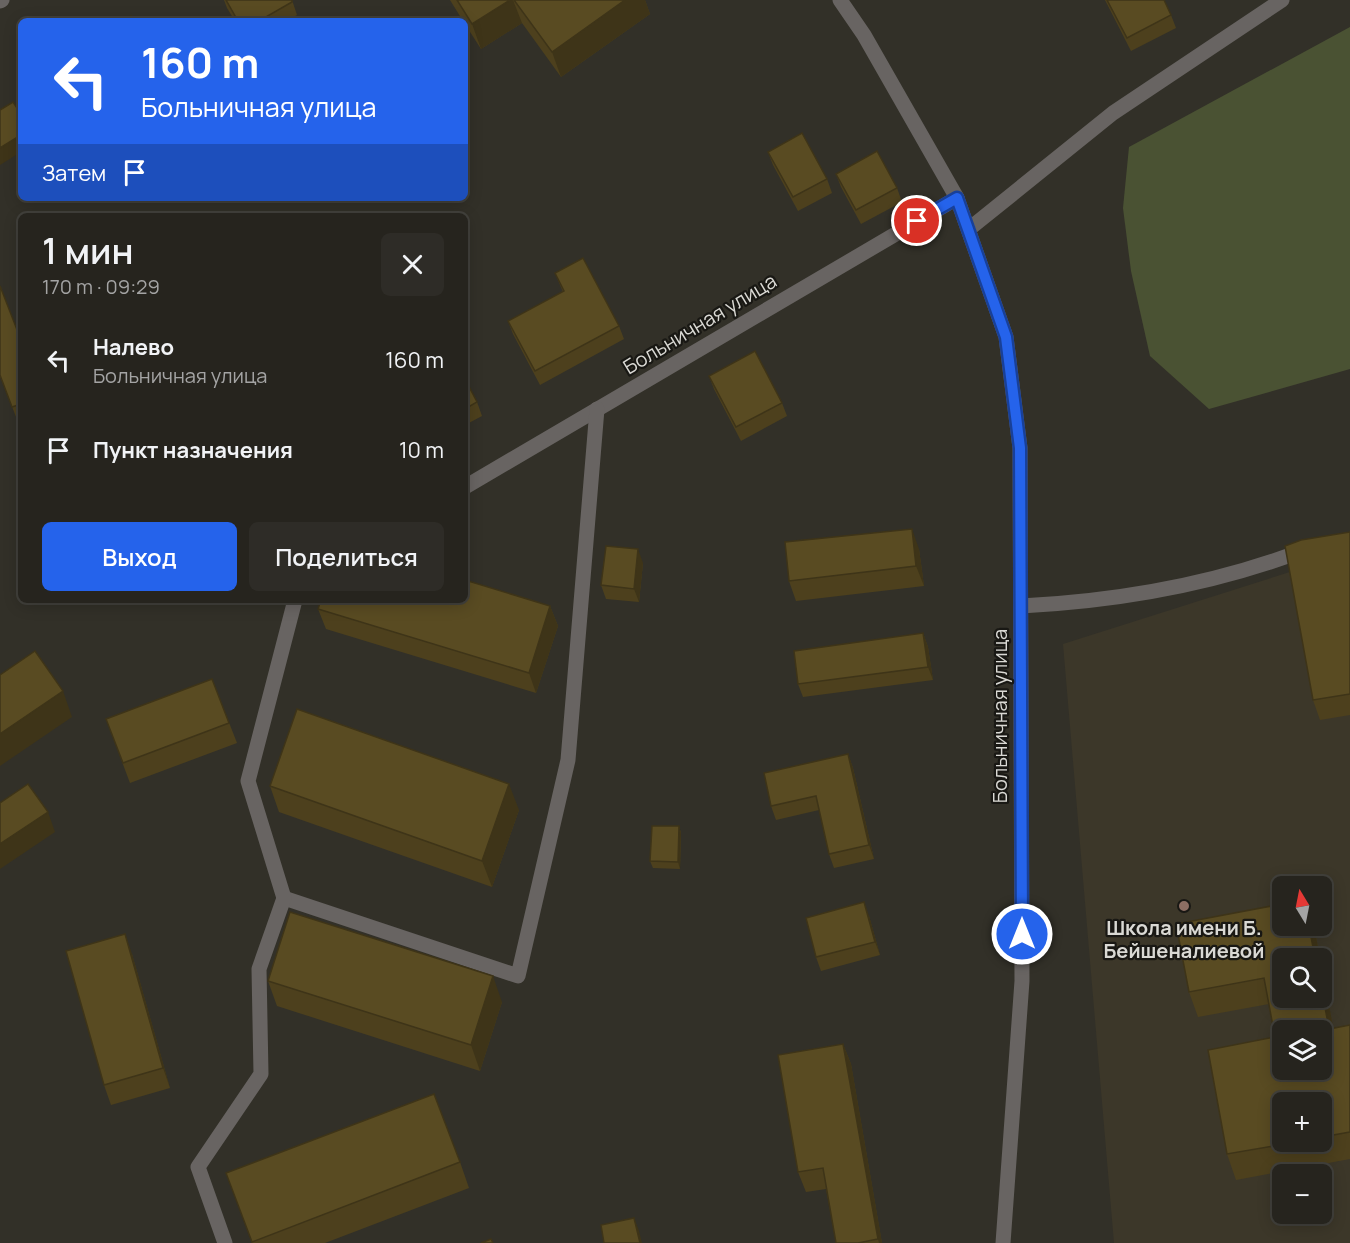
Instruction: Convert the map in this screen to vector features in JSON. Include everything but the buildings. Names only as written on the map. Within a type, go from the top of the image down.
[{"type":"street","name":"Больничная улица","points":[[840,0],[864,35],[957,198],[1006,337],[1020,448],[1022,981],[1003,1243]]},
{"type":"street","points":[[969,229],[1113,113],[1282,0]]},
{"type":"street","name":"Больничная улица","points":[[468,485],[957,198]]},
{"type":"street","points":[[284,898],[518,976],[568,760],[597,410]]},
{"type":"street","points":[[1021,606],[1088,603],[1153,593],[1251,570],[1320,545]]},
{"type":"street","points":[[225,1243],[198,1167],[261,1074],[259,969],[284,898],[248,781],[294,603]]},
{"type":"shaded area","name":"Школа имени Б. Бейшеналиевой","points":[[1350,553],[1350,1243],[1114,1243],[1063,644]]},
{"type":"green space","points":[[1350,27],[1350,369],[1209,409],[1150,356],[1131,271],[1123,208],[1129,147]]},
{"type":"place","name":"Школа имени Б. Бейшеналиевой","points":[[1184,906]]},
{"type":"route","points":[[917,221],[957,198],[1006,337],[1020,448],[1022,934]]}]
